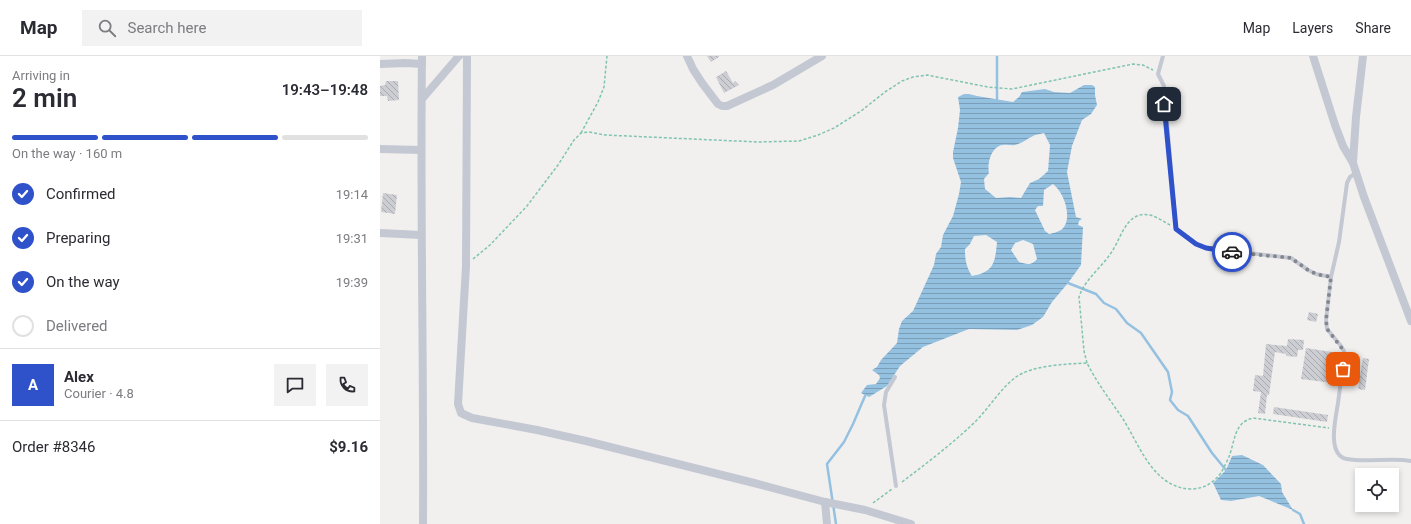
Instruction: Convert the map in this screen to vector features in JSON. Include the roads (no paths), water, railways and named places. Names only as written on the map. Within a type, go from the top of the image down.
[{"type":"street","points":[[422,99],[460,56]]},
{"type":"street","points":[[468,56],[466,266],[458,404],[461,413],[472,418],[586,441],[825,502],[865,510],[911,524]]},
{"type":"street","points":[[688,56],[699,78],[718,104],[722,106],[727,106],[773,85],[822,56]]},
{"type":"street","points":[[1313,56],[1335,125],[1343,146],[1353,163],[1411,321]]},
{"type":"street","points":[[1353,163],[1356,117],[1363,56]]},
{"type":"street","points":[[380,64],[405,63],[422,60],[421,235],[424,396],[423,524]]},
{"type":"street","points":[[380,148],[421,150]]},
{"type":"street","points":[[380,232],[421,235]]},
{"type":"street","points":[[825,502],[827,524]]},
{"type":"lane","points":[[1163,56],[1158,74],[1164,86],[1176,229],[1196,244],[1206,248],[1291,258],[1316,274],[1331,277]]},
{"type":"lane","points":[[1356,173],[1350,177],[1347,183],[1340,234],[1331,277],[1326,320],[1327,329],[1344,351],[1338,405],[1333,429],[1336,448],[1343,458],[1366,460],[1398,459],[1411,461]]},
{"type":"lane","points":[[895,377],[886,392],[884,405],[896,486]]},
{"type":"water","points":[[1084,85],[1092,85],[1095,87],[1097,105],[1091,114],[1082,120],[1072,146],[1067,172],[1076,217],[1082,219],[1079,221],[1078,225],[1083,227],[1081,265],[1052,302],[1043,317],[1032,325],[1017,330],[969,329],[923,347],[900,366],[887,386],[869,397],[861,393],[867,385],[876,384],[880,378],[879,375],[872,370],[877,367],[881,360],[897,343],[902,321],[913,311],[934,265],[936,254],[941,247],[943,235],[953,216],[961,182],[953,158],[960,110],[958,97],[964,94],[969,94],[1013,102],[1022,92],[1045,89],[1054,92],[1070,93]],"holes":[[[1044,133],[1050,145],[1048,171],[1039,179],[1030,183],[1021,198],[996,198],[985,189],[984,179],[989,173],[989,160],[993,152],[999,146],[1018,144],[1035,135]],[[1053,184],[1064,199],[1067,213],[1067,220],[1061,230],[1049,234],[1045,231],[1035,210],[1038,206],[1043,206],[1044,190]],[[986,235],[997,242],[992,265],[985,272],[972,276],[966,263],[965,249],[970,244],[974,236]],[[1023,240],[1033,244],[1037,259],[1031,264],[1019,262],[1011,250],[1015,243]]]},
{"type":"water","points":[[1242,455],[1263,465],[1281,484],[1282,492],[1293,510],[1259,496],[1231,501],[1221,500],[1213,483],[1226,470],[1232,456]]},
{"type":"waterway","points":[[997,56],[997,99]]},
{"type":"waterway","points":[[1068,283],[1096,294],[1104,303],[1116,309],[1127,323],[1141,333],[1168,372],[1172,392],[1170,400],[1178,410],[1188,416],[1212,453],[1226,470]]},
{"type":"waterway","points":[[836,524],[827,464],[844,442],[865,396]]},
{"type":"waterway","points":[[1293,510],[1300,514],[1304,524]]}]
